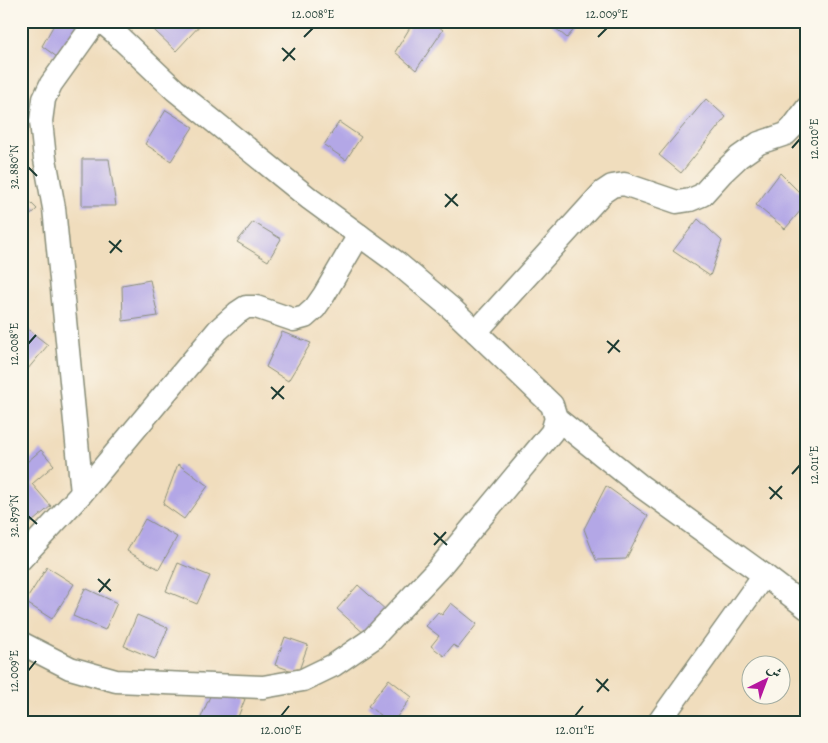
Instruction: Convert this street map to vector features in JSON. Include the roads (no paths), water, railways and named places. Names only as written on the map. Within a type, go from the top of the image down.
[{"type":"street","points":[[82,493],[54,208],[40,120],[44,99],[51,84],[96,21]]},
{"type":"street","points":[[21,643],[70,668],[116,681],[263,687],[303,680],[334,665],[372,639],[445,560],[552,432],[556,418],[552,405],[452,309],[396,262],[310,199],[183,96],[101,21]]},
{"type":"street","points":[[476,332],[604,192],[612,186],[624,184],[677,202],[690,200],[702,195],[739,157],[759,143],[786,134],[794,127],[807,108]]},
{"type":"street","points":[[21,559],[82,493],[218,330],[246,307],[256,307],[294,320],[305,317],[316,308],[359,235]]},
{"type":"street","points":[[556,418],[642,487],[807,608]]},
{"type":"street","points":[[660,722],[764,575]]}]
